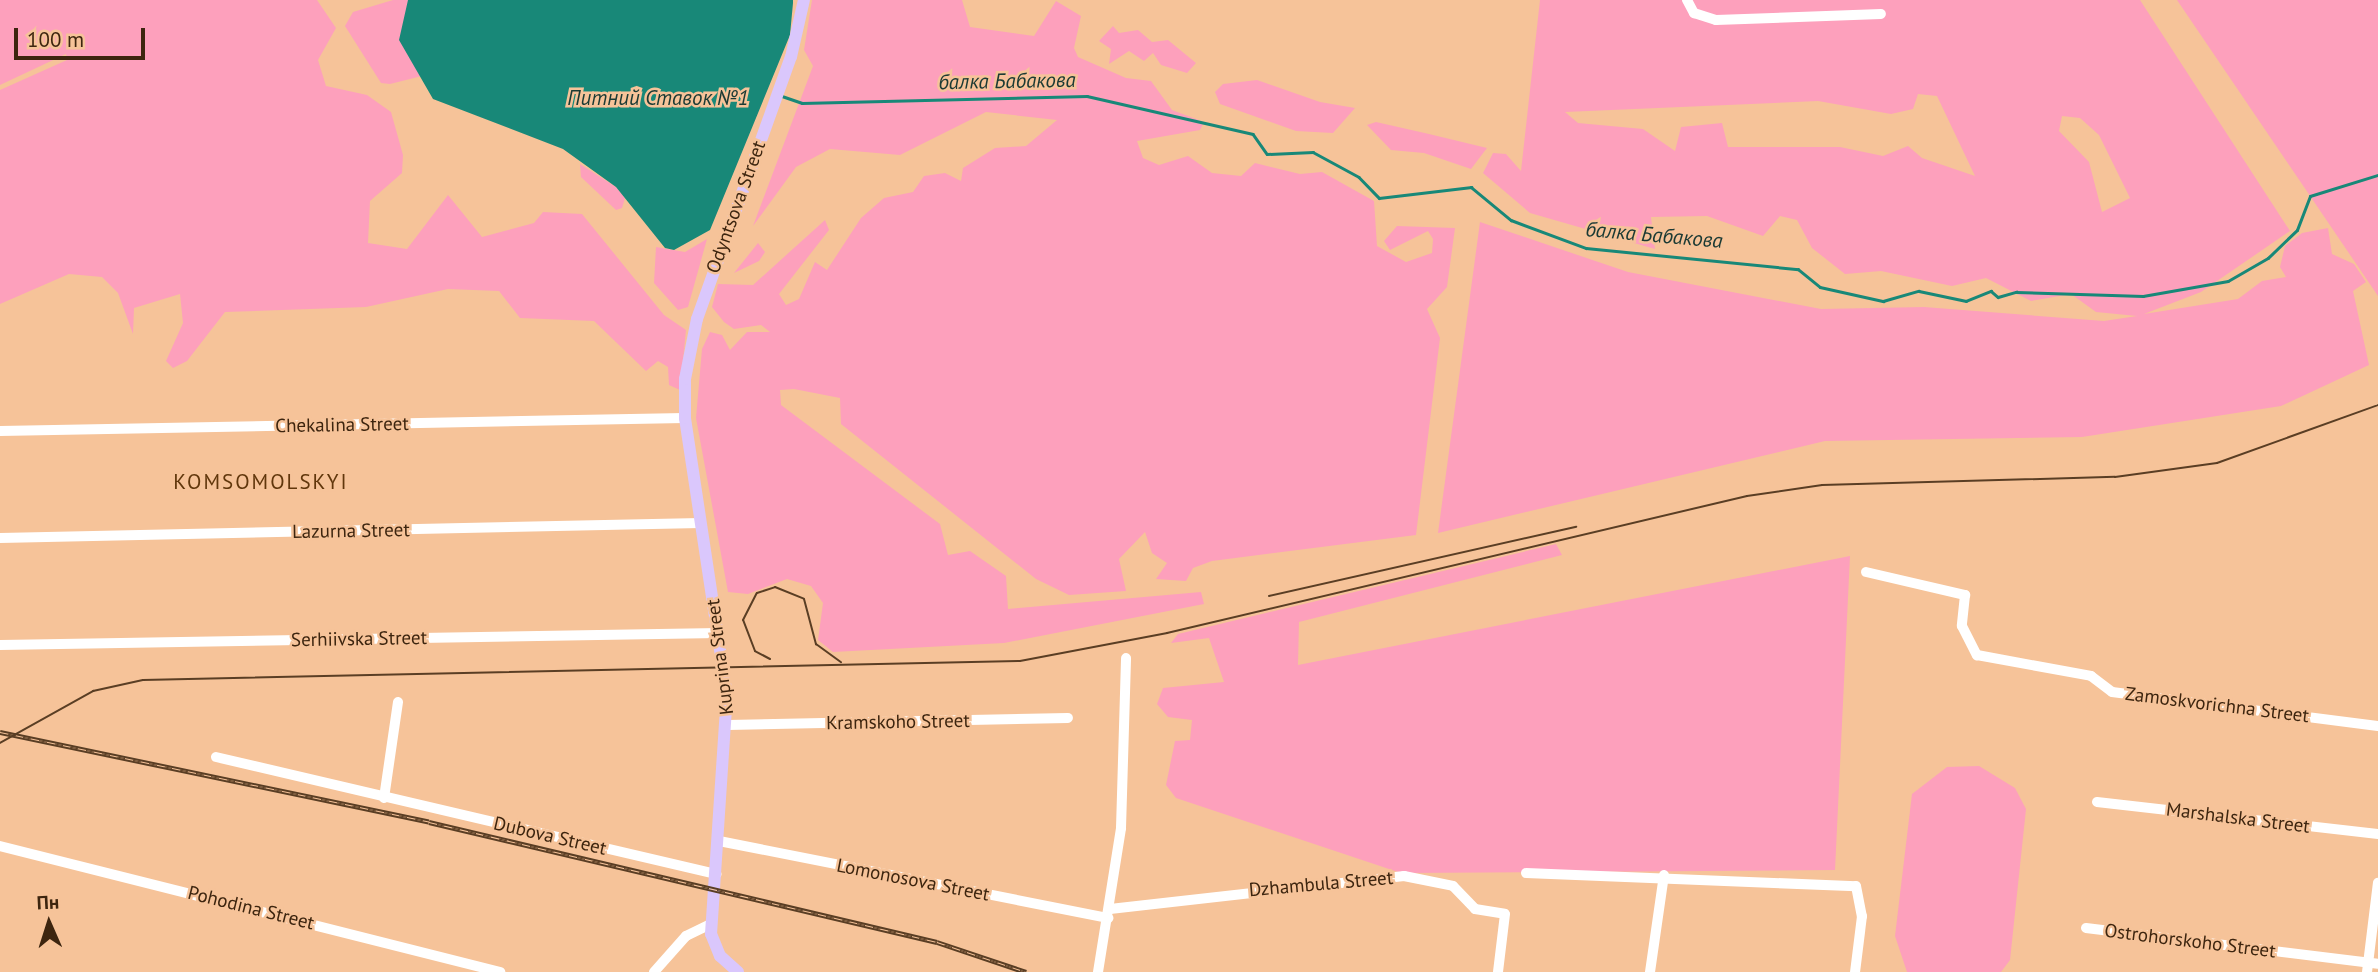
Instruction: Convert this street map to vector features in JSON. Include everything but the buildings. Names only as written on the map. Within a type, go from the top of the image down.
[{"type":"main road","name":"Odyntsova Street","points":[[685,418],[696,319],[791,57],[804,0]]},
{"type":"main road","name":"Kuprina Street","points":[[685,418],[719,633],[728,725],[711,924],[720,956],[738,972]]},
{"type":"street","points":[[1687,0],[1693,13],[1716,20],[1881,14]]},
{"type":"street","name":"Chekalina Street","points":[[0,431],[685,418]]},
{"type":"street","name":"Lazurna Street","points":[[0,538],[701,523]]},
{"type":"street","name":"Zamoskvorichna Street","points":[[1866,572],[1965,595],[1962,626],[1978,655],[2091,676],[2112,692],[2378,726]]},
{"type":"street","name":"Serhiivska Street","points":[[0,645],[719,633]]},
{"type":"street","points":[[1098,972],[1121,828],[1126,658]]},
{"type":"street","points":[[384,797],[398,702]]},
{"type":"street","name":"Kramskoho Street","points":[[728,725],[1068,718]]},
{"type":"street","name":"Dubova Street","points":[[216,757],[716,874]]},
{"type":"street","name":"Marshalska Street","points":[[2097,802],[2378,834]]},
{"type":"street","name":"Lomonosova Street","points":[[719,841],[1109,914]]},
{"type":"street","name":"Pohodina Street","points":[[0,846],[500,972]]},
{"type":"street","points":[[1526,873],[1664,875],[1856,886],[1861,916],[1855,972]]},
{"type":"street","points":[[1650,972],[1664,875]]},
{"type":"street","name":"Dzhambula Street","points":[[1109,914],[1404,876],[1453,886],[1475,909],[1505,914],[1499,972]]},
{"type":"street","points":[[2371,966],[2378,883]]},
{"type":"street","points":[[654,972],[686,936],[711,924]]},
{"type":"street","name":"Ostrohorskoho Street","points":[[2086,928],[2371,966]]},
{"type":"shaded area","points":[[0,0],[317,0],[336,28],[318,60],[326,86],[367,95],[391,112],[403,155],[402,173],[370,201],[368,243],[407,249],[448,195],[482,237],[534,223],[543,212],[582,214],[664,315],[686,330],[680,390],[669,385],[668,367],[658,361],[646,371],[594,321],[520,318],[499,291],[448,289],[366,307],[225,312],[187,361],[173,368],[166,361],[183,323],[180,294],[134,308],[133,334],[118,293],[102,277],[69,274],[0,304],[0,90],[67,60],[66,54],[0,85]]},
{"type":"shaded area","points":[[393,0],[414,0],[422,76],[390,84],[381,83],[345,26],[353,12]]},
{"type":"shaded area","points":[[812,0],[962,0],[970,27],[1034,36],[1056,1],[1081,16],[1074,48],[1078,57],[1126,78],[1151,81],[1172,110],[1204,122],[1200,130],[1137,141],[1143,158],[1159,165],[1188,156],[1212,173],[1241,176],[1255,163],[1300,174],[1322,172],[1374,201],[1377,246],[1406,262],[1432,253],[1433,239],[1428,231],[1390,250],[1384,241],[1397,226],[1455,228],[1447,287],[1427,309],[1440,338],[1416,535],[1212,561],[1193,568],[1186,581],[1156,579],[1167,563],[1152,553],[1145,532],[1119,559],[1126,591],[1069,595],[1036,579],[841,424],[840,398],[794,389],[780,390],[781,405],[940,524],[948,555],[970,551],[1006,576],[1008,609],[1201,592],[1204,604],[1004,643],[833,652],[818,640],[823,603],[811,586],[787,579],[748,594],[728,592],[696,418],[702,349],[710,332],[722,335],[730,350],[747,332],[770,332],[761,325],[734,329],[724,322],[712,307],[718,284],[753,285],[825,220],[829,230],[779,294],[786,305],[799,299],[815,262],[827,270],[861,218],[884,198],[913,192],[924,176],[945,173],[961,181],[963,168],[995,148],[1026,146],[1057,120],[986,112],[900,155],[830,149],[796,167],[753,226],[813,66],[804,50]]},
{"type":"shaded area","points":[[1540,0],[2140,0],[2290,231],[2201,292],[2144,314],[2238,299],[2262,281],[2286,277],[2280,267],[2285,246],[2302,233],[2328,228],[2332,254],[2354,264],[2366,282],[2353,291],[2369,365],[2281,406],[2082,437],[1825,441],[1438,533],[1480,222],[1628,272],[1821,309],[1924,307],[2104,321],[2137,316],[2096,312],[2071,294],[2031,301],[1986,278],[1952,286],[1881,271],[1845,274],[1812,248],[1797,220],[1780,216],[1763,236],[1707,216],[1651,217],[1655,249],[1530,213],[1483,173],[1493,153],[1506,154],[1521,171]],"holes":[[[1918,94],[1937,96],[1975,176],[1922,158],[1908,146],[1883,156],[1840,147],[1728,147],[1722,123],[1681,127],[1675,151],[1643,129],[1578,123],[1565,112],[1818,101],[1891,114],[1913,109]],[[2062,116],[2080,118],[2099,135],[2130,198],[2102,212],[2089,162],[2059,131]]]},
{"type":"shaded area","points":[[2177,0],[2378,0],[2378,296]]},
{"type":"shaded area","points":[[1113,26],[1119,33],[1138,30],[1152,42],[1168,40],[1196,63],[1187,73],[1161,65],[1153,53],[1144,61],[1129,51],[1109,64],[1111,49],[1099,41]]},
{"type":"shaded area","points":[[1257,80],[1320,102],[1355,108],[1333,133],[1296,131],[1220,104],[1215,92],[1223,84]]},
{"type":"shaded area","points":[[1376,122],[1487,148],[1471,169],[1424,153],[1391,150],[1367,125]]},
{"type":"shaded area","points":[[580,164],[616,187],[625,198],[622,208],[616,210],[581,177]]},
{"type":"shaded area","points":[[707,239],[688,307],[678,310],[654,283],[656,247],[685,252]]},
{"type":"shaded area","points":[[758,243],[765,252],[759,261],[734,273]]},
{"type":"shaded area","points":[[1556,544],[1562,555],[1299,622],[1298,665],[1850,556],[1835,870],[1401,873],[1176,798],[1166,785],[1175,741],[1190,740],[1192,720],[1168,717],[1157,704],[1163,688],[1224,682],[1209,638],[1171,643],[1178,634]]},
{"type":"shaded area","points":[[1979,766],[2015,788],[2026,809],[2010,960],[2001,972],[1907,972],[1895,936],[1912,794],[1947,767]]},
{"type":"water","name":"Питний Ставок №1","points":[[408,0],[793,0],[793,3],[790,35],[710,230],[674,250],[665,248],[616,187],[563,149],[433,99],[399,40]]},
{"type":"waterway","name":"балка Бабакова","points":[[782,96],[802,103],[1087,96],[1253,134],[1267,154],[1313,152],[1359,177],[1379,198],[1471,187],[1511,220],[1586,248],[1798,269],[1820,287],[1883,301],[1919,291],[1966,301],[1991,291],[1998,297],[2016,292],[2143,296],[2228,281],[2268,258],[2297,230],[2310,196],[2378,175]]},
{"type":"tram line","points":[[0,743],[93,691],[143,680],[1020,661],[1167,633],[1747,496],[1822,485],[2115,477],[2217,463],[2378,405]]},
{"type":"tram line","points":[[1269,596],[1576,527]]},
{"type":"tram line","points":[[770,659],[755,651],[743,620],[757,593],[775,587],[804,599],[816,644],[841,662]]},
{"type":"railway","points":[[0,732],[429,822],[937,942],[1026,972]]},
{"type":"district","name":"KOMSOMOLSKYI","points":[[261,482]]}]
